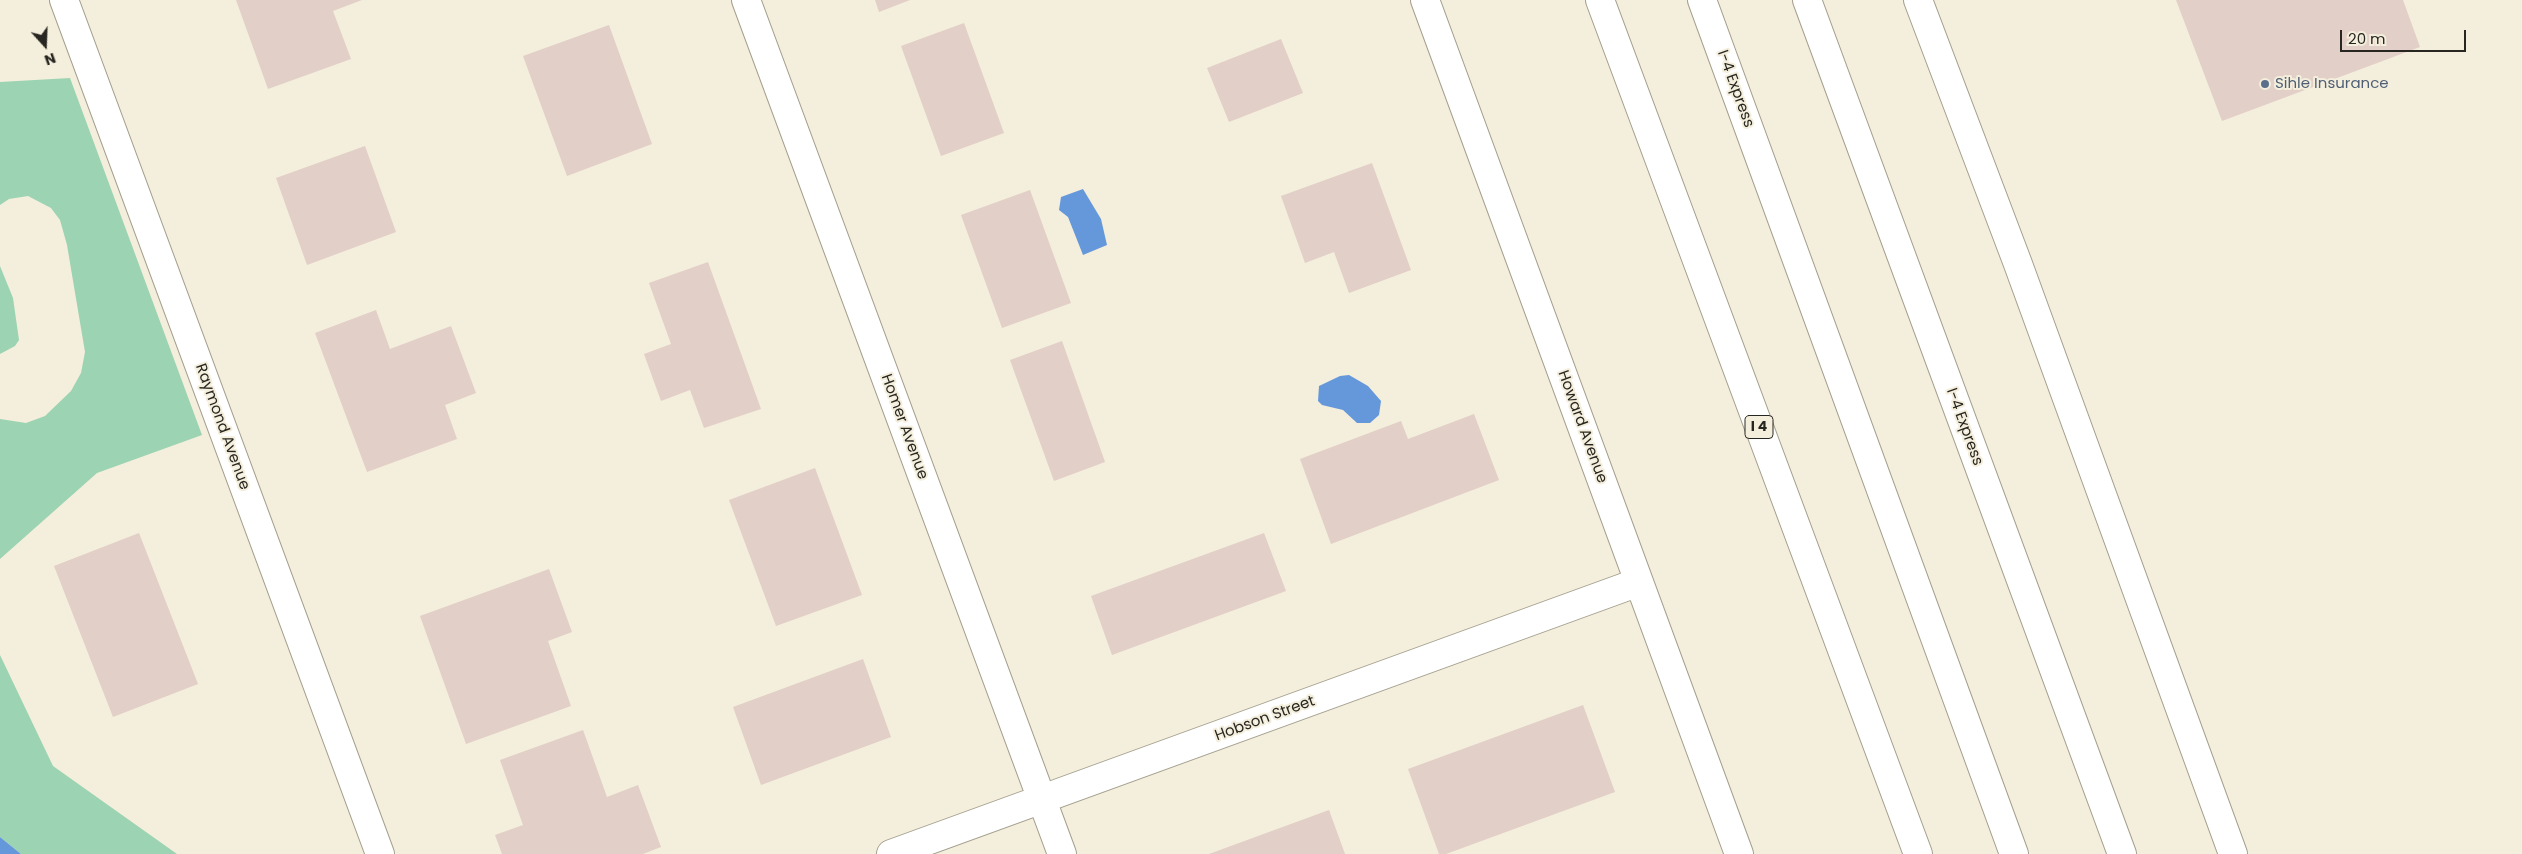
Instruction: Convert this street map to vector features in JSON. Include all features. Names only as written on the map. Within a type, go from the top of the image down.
[{"type":"main road","name":"Raymond Avenue","points":[[64,0],[380,854]]},
{"type":"main road","name":"Homer Avenue","points":[[746,0],[1062,854]]},
{"type":"main road","name":"Howard Avenue","points":[[1425,0],[1739,854]]},
{"type":"main road","name":"I 4","points":[[1600,0],[1918,854]]},
{"type":"main road","name":"I-4 Express","points":[[1702,0],[2014,854]]},
{"type":"main road","name":"I-4 Express","points":[[1806,0],[2122,854]]},
{"type":"main road","points":[[1918,0],[2018,264],[2233,854]]},
{"type":"main road","name":"Hobson Street","points":[[891,854],[1639,582]]},
{"type":"green space","points":[[70,78],[202,435],[97,473],[0,559],[0,419],[26,423],[45,416],[71,391],[81,373],[85,352],[67,245],[60,220],[51,208],[28,196],[9,199],[0,205],[0,82]]},
{"type":"green space","points":[[0,266],[13,298],[19,340],[15,346],[0,354]]},
{"type":"green space","points":[[0,655],[53,766],[177,854],[21,854],[0,837]]},
{"type":"water","points":[[1083,189],[1101,219],[1107,245],[1083,255],[1068,217],[1059,210],[1061,197]]},
{"type":"water","points":[[1349,375],[1368,386],[1381,401],[1379,415],[1370,423],[1357,423],[1343,410],[1322,405],[1318,401],[1319,386],[1340,376]]},
{"type":"water","points":[[0,837],[21,854],[0,854]]},
{"type":"building","points":[[236,0],[362,0],[333,11],[351,59],[268,89]]},
{"type":"building","points":[[875,0],[910,0],[879,12]]},
{"type":"building","name":"Sihle Insurance","points":[[2176,0],[2403,0],[2420,47],[2222,121]]},
{"type":"building","points":[[964,23],[1004,133],[941,156],[901,46]]},
{"type":"building","points":[[609,25],[652,144],[567,176],[523,56]]},
{"type":"building","points":[[1281,39],[1303,93],[1229,122],[1207,68]]},
{"type":"building","points":[[365,146],[396,232],[307,265],[276,178]]},
{"type":"building","points":[[1372,163],[1411,270],[1349,293],[1334,252],[1305,263],[1281,196]]},
{"type":"building","points":[[1030,190],[1071,303],[1002,328],[961,215]]},
{"type":"building","points":[[708,262],[761,409],[704,428],[690,390],[661,401],[644,354],[671,344],[649,283]]},
{"type":"building","points":[[376,310],[390,349],[451,326],[476,393],[445,405],[457,439],[367,472],[315,333]]},
{"type":"building","points":[[1062,341],[1105,462],[1054,481],[1010,360]]},
{"type":"building","points":[[1474,414],[1499,480],[1331,544],[1300,459],[1401,421],[1408,439]]},
{"type":"building","points":[[815,468],[862,595],[776,626],[729,500]]},
{"type":"building","points":[[139,533],[198,684],[113,717],[54,566]]},
{"type":"building","points":[[1264,533],[1286,591],[1112,655],[1091,596]]},
{"type":"building","points":[[549,569],[572,632],[548,641],[571,706],[466,744],[420,616]]},
{"type":"building","points":[[863,659],[891,737],[761,785],[733,707]]},
{"type":"building","points":[[1583,705],[1615,792],[1446,854],[1439,854],[1408,769]]},
{"type":"building","points":[[583,730],[607,797],[638,785],[661,847],[643,854],[502,854],[495,835],[523,825],[500,760]]},
{"type":"building","points":[[1329,810],[1345,854],[1209,854]]},
{"type":"place","name":"Sihle Insurance","points":[[2265,84]]}]
